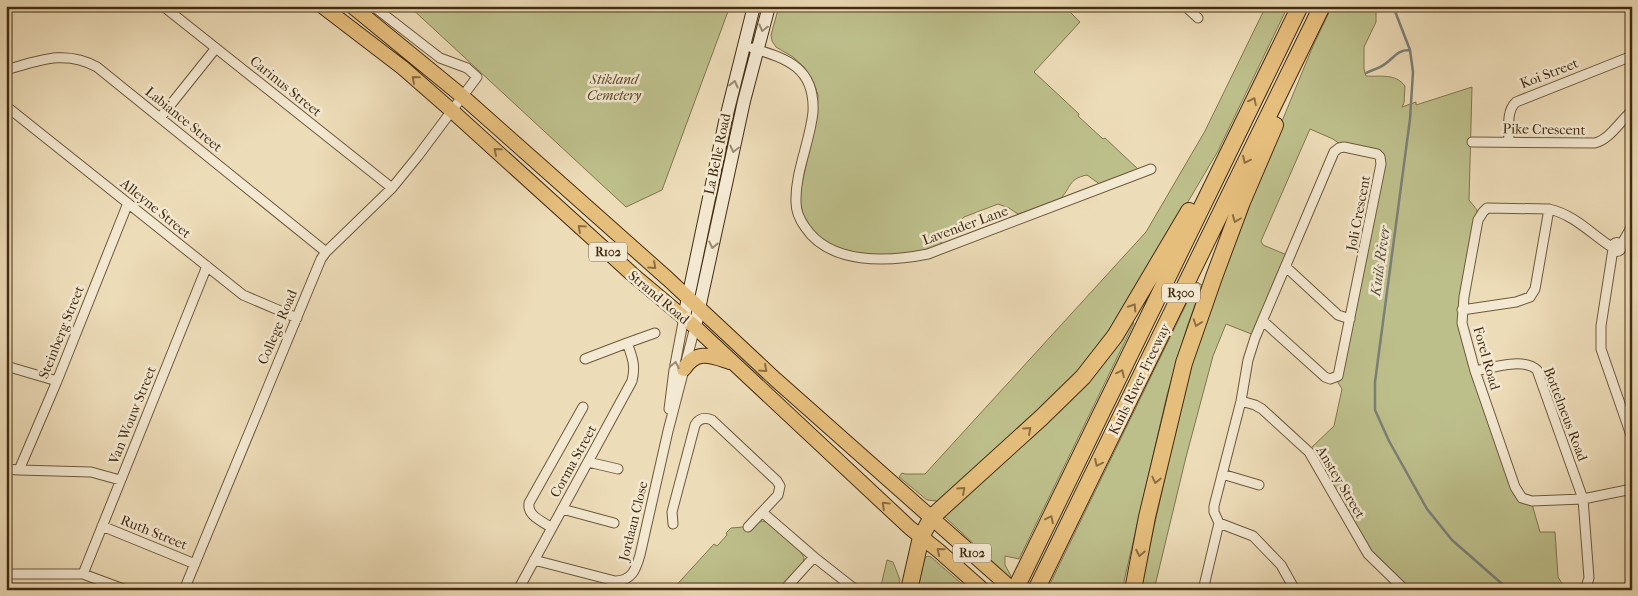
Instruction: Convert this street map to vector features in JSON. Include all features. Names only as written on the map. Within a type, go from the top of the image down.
[{"type":"highway","name":"Kuils River Freeway","points":[[1014,590],[1300,6]]},
{"type":"highway","name":"Kuils River Freeway","points":[[1038,585],[1322,6]]},
{"type":"highway","points":[[1133,590],[1156,479],[1184,362],[1239,210],[1298,68],[1305,43]]},
{"type":"highway","points":[[909,590],[921,537],[932,517],[1062,399],[1094,362],[1115,336],[1214,169],[1230,149]]},
{"type":"main road","name":"Strand Road","points":[[322,6],[403,68],[452,110],[632,274],[696,327],[921,537]]},
{"type":"main road","name":"Strand Road","points":[[352,6],[462,96],[646,260],[775,379],[932,517]]},
{"type":"main road","name":"La Belle Road","points":[[684,318],[722,135],[754,6]]},
{"type":"main road","name":"La Belle Road","points":[[696,327],[728,174],[768,6]]},
{"type":"main road","points":[[684,369],[695,357],[702,356],[733,363]]},
{"type":"main road","name":"R102","points":[[932,517],[1014,590]]},
{"type":"main road","name":"R102","points":[[921,537],[983,590]]},
{"type":"street","name":"Carinus Street","points":[[163,6],[392,188]]},
{"type":"street","name":"College Road","points":[[184,590],[321,259],[392,188],[477,77],[467,68],[440,58],[372,6]]},
{"type":"street","points":[[1185,6],[1198,18]]},
{"type":"street","name":"Lavender Lane","points":[[743,46],[790,62],[798,69],[809,85],[814,102],[813,112],[796,192],[796,206],[802,223],[814,238],[829,249],[843,254],[861,257],[903,258],[928,254],[1151,170]]},
{"type":"street","points":[[160,118],[216,48]]},
{"type":"street","name":"Koi Street","points":[[1509,142],[1510,112],[1516,102],[1632,56]]},
{"type":"street","name":"Labiance Street","points":[[6,70],[58,57],[68,57],[88,62],[121,86],[326,252]]},
{"type":"street","name":"Alleyne Street","points":[[6,106],[250,299],[296,318]]},
{"type":"street","name":"Pike Crescent","points":[[1472,142],[1599,142],[1632,112]]},
{"type":"street","name":"Joli Crescent","points":[[1203,590],[1219,523],[1214,509],[1241,401],[1250,352],[1263,321],[1286,267],[1334,152],[1344,147],[1378,156],[1381,164],[1340,372],[1336,378],[1330,379],[1325,377],[1263,321]]},
{"type":"street","name":"Steinberg Street","points":[[19,470],[57,381],[128,203]]},
{"type":"street","name":"Forel Road","points":[[1616,246],[1598,236],[1574,218],[1558,211],[1549,209],[1491,208],[1482,212],[1478,220],[1462,310],[1464,329],[1475,371],[1515,487],[1520,495],[1526,500],[1532,501],[1583,498],[1629,490]]},
{"type":"street","points":[[1462,310],[1516,302],[1530,298],[1535,290],[1549,209]]},
{"type":"street","points":[[1630,229],[1616,246],[1611,266],[1601,326],[1601,349],[1632,438]]},
{"type":"street","name":"Van Wouw Street","points":[[83,574],[207,266]]},
{"type":"street","points":[[1286,267],[1338,315],[1350,319]]},
{"type":"street","name":"Jordaan Close","points":[[668,431],[674,370],[684,318]]},
{"type":"street","name":"Jordaan Close","points":[[534,560],[615,581],[621,581],[632,575],[640,555],[668,431],[696,327]]},
{"type":"street","points":[[585,359],[655,333]]},
{"type":"street","name":"Corma Street","points":[[518,590],[632,381],[634,364],[627,343]]},
{"type":"street","name":"Bottelneus Road","points":[[1475,371],[1523,363],[1531,365],[1537,370],[1583,498],[1589,578],[1585,590]]},
{"type":"street","points":[[6,366],[57,381]]},
{"type":"street","name":"Anstey Street","points":[[1241,401],[1256,405],[1262,409],[1309,452],[1368,554],[1404,590]]},
{"type":"street","points":[[552,528],[531,513],[529,510],[530,503],[583,408]]},
{"type":"street","points":[[673,524],[672,512],[695,425],[699,420],[704,419],[712,420],[779,483],[781,489],[778,495],[748,527]]},
{"type":"street","points":[[588,462],[618,469]]},
{"type":"street","points":[[6,469],[91,472],[120,480]]},
{"type":"street","points":[[1222,474],[1260,484]]},
{"type":"street","points":[[562,510],[614,523]]},
{"type":"street","points":[[762,512],[856,590]]},
{"type":"street","points":[[1219,523],[1253,536],[1276,560],[1295,590]]},
{"type":"street","name":"Ruth Street","points":[[102,526],[195,564]]},
{"type":"street","points":[[784,590],[814,557]]},
{"type":"street","points":[[6,574],[83,574],[126,590]]},
{"type":"green space","name":"Stikland Cemetery","points":[[409,6],[730,6],[662,190],[626,207]]},
{"type":"green space","points":[[779,6],[1064,6],[1080,22],[1034,72],[1079,114],[1078,116],[1139,170],[1101,185],[1087,175],[1081,177],[1073,182],[1056,202],[1018,214],[998,204],[964,217],[938,247],[929,251],[872,255],[852,252],[831,245],[815,235],[803,217],[800,203],[801,188],[817,116],[818,95],[814,83],[804,67],[793,57],[776,47],[772,41],[771,35]]},
{"type":"green space","points":[[1266,6],[1288,6],[1218,151],[1108,337],[1042,411],[937,501],[927,500],[899,477],[902,473],[925,474],[1146,232],[1205,131]]},
{"type":"green space","points":[[1332,6],[1376,6],[1376,22],[1364,47],[1364,69],[1366,76],[1392,77],[1405,86],[1402,107],[1416,102],[1416,105],[1472,87],[1469,200],[1477,210],[1458,320],[1471,374],[1515,494],[1532,504],[1540,532],[1555,532],[1558,577],[1566,590],[1412,590],[1371,550],[1311,448],[1334,426],[1342,389],[1337,381],[1385,161],[1340,144],[1310,129],[1261,241],[1263,245],[1287,255],[1254,335],[1226,324],[1213,356],[1154,590],[1140,590],[1189,370],[1252,194],[1313,46]]},
{"type":"green space","points":[[1197,282],[1202,285],[1187,327],[1167,395],[1122,590],[1057,590],[1049,586]]},
{"type":"green space","points":[[1130,322],[1134,323],[1019,559],[1005,556],[1005,565],[1011,576],[1010,578],[944,516]]},
{"type":"green space","points":[[762,521],[769,523],[801,552],[804,558],[803,565],[779,590],[672,590],[714,544],[717,546],[731,528],[743,527],[749,532],[756,524]]},
{"type":"green space","points":[[928,556],[969,590],[918,590],[924,558]]},
{"type":"green space","points":[[887,560],[893,562],[900,580],[897,590],[880,590]]},
{"type":"waterway","name":"Kuils River","points":[[1393,6],[1410,50],[1413,72],[1410,119],[1375,382],[1375,410],[1389,441],[1427,509],[1452,540],[1509,590]]},
{"type":"waterway","points":[[1366,73],[1383,65],[1399,53],[1409,50]]}]
